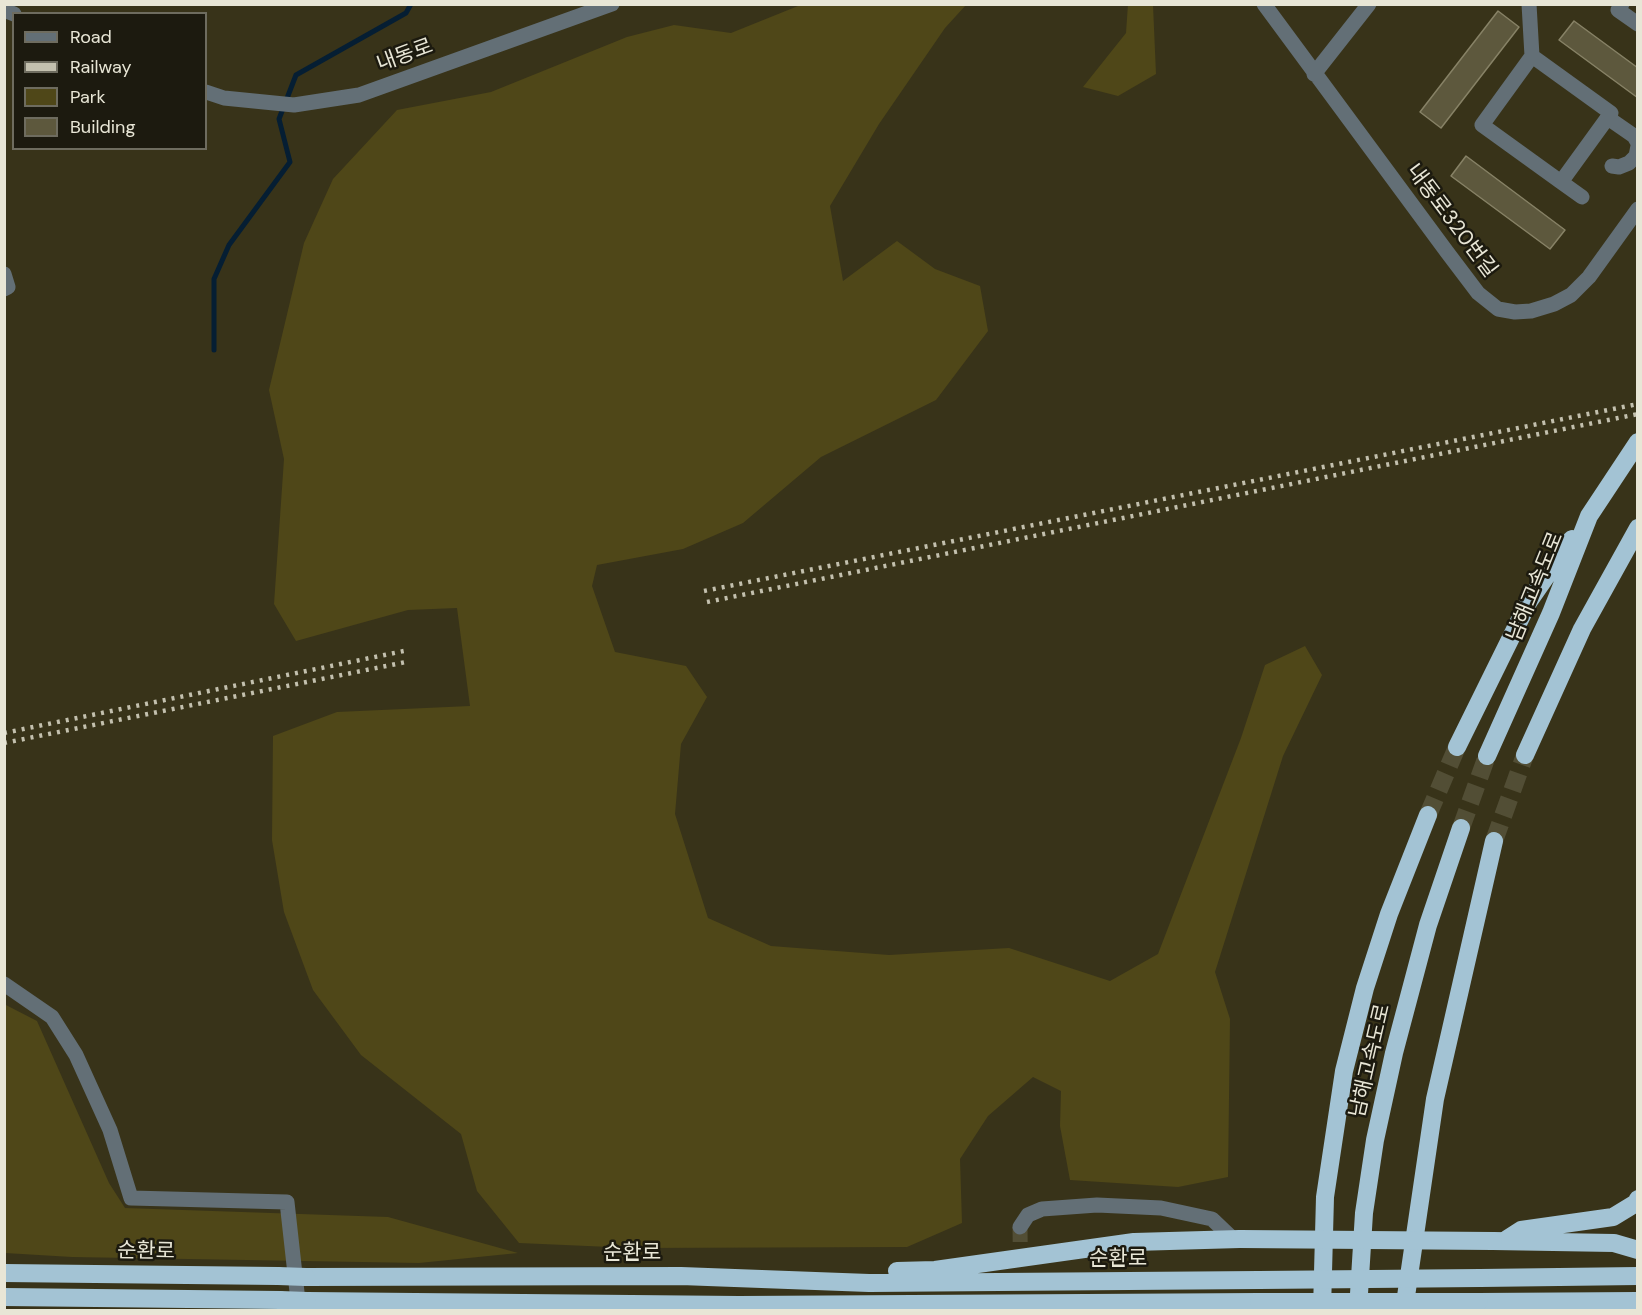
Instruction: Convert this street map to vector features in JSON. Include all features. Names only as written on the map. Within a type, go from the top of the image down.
[{"type":"highway","name":"남해고속도로","points":[[1487,756],[1551,613],[1589,516],[1638,442]]},
{"type":"highway","points":[[1457,747],[1529,602],[1589,516]]},
{"type":"highway","points":[[1525,755],[1582,629],[1638,528]]},
{"type":"highway","points":[[1322,1311],[1325,1197],[1344,1071],[1365,988],[1389,914],[1428,815]]},
{"type":"highway","name":"남해고속도로","points":[[1358,1311],[1364,1213],[1389,1075],[1428,925],[1461,828]]},
{"type":"highway","points":[[1404,1311],[1435,1099],[1494,841]]},
{"type":"highway","points":[[1498,1242],[1521,1230],[1613,1217],[1638,1199]]},
{"type":"highway","points":[[739,1278],[935,1270],[1134,1242],[1237,1239],[1614,1243],[1638,1251]]},
{"type":"highway","name":"순환로","points":[[4,1273],[306,1277],[681,1276],[869,1283],[1638,1276]]},
{"type":"highway","name":"순환로","points":[[4,1297],[280,1300],[303,1306],[1638,1301]]},
{"type":"highway","points":[[739,1305],[810,1311]]},
{"type":"street","name":"내동로","points":[[207,92],[224,98],[294,105],[359,95],[612,4]]},
{"type":"street","name":"내동로320번길","points":[[1264,4],[1478,293],[1498,309],[1515,312],[1531,311],[1572,296],[1589,277],[1638,209]]},
{"type":"street","points":[[1314,74],[1369,4]]},
{"type":"street","points":[[1529,4],[1532,56],[1482,125],[1582,197]]},
{"type":"street","points":[[1622,4],[1618,10],[1638,24]]},
{"type":"street","points":[[1532,56],[1611,113],[1561,182]]},
{"type":"street","points":[[1608,118],[1634,136],[1638,145],[1636,156],[1629,163],[1619,167],[1612,166]]},
{"type":"street","points":[[4,274],[8,287],[4,289]]},
{"type":"street","points":[[4,984],[52,1017],[76,1054],[110,1130],[131,1198],[286,1202],[303,1306]]},
{"type":"street","points":[[1020,1227],[1028,1215],[1042,1209],[1108,1205],[1161,1208],[1212,1220],[1237,1239]]},
{"type":"green space","points":[[803,4],[966,5],[945,28],[879,124],[830,206],[843,281],[897,241],[935,269],[980,286],[988,331],[936,400],[821,457],[743,523],[683,549],[597,565],[592,586],[615,652],[686,666],[707,697],[681,744],[675,814],[708,918],[771,946],[889,955],[1009,948],[1110,981],[1158,954],[1241,738],[1265,665],[1305,646],[1322,675],[1283,756],[1215,972],[1230,1019],[1228,1177],[1178,1187],[1070,1180],[1060,1126],[1061,1091],[1033,1077],[988,1116],[960,1159],[962,1223],[907,1247],[633,1248],[519,1243],[477,1191],[461,1134],[361,1055],[313,990],[284,912],[272,840],[273,736],[337,712],[470,706],[457,608],[408,610],[296,641],[274,604],[284,459],[269,390],[304,243],[333,179],[397,110],[491,92],[627,37],[674,25],[731,33]]},
{"type":"green space","points":[[1128,4],[1153,5],[1156,74],[1118,96],[1083,87],[1126,33]]},
{"type":"green space","points":[[4,1004],[37,1021],[109,1183],[125,1208],[388,1217],[518,1253],[419,1263],[72,1257],[5,1253]]},
{"type":"building","points":[[1498,11],[1519,27],[1441,128],[1420,112]]},
{"type":"building","points":[[1574,21],[1638,68],[1638,98],[1559,40]]},
{"type":"building","points":[[1466,156],[1565,230],[1550,249],[1451,176]]},
{"type":"waterway","points":[[214,350],[214,279],[229,245],[290,162],[279,119],[296,75],[406,13],[411,4]]},
{"type":"tunnel","points":[[1428,815],[1457,747]]},
{"type":"tunnel","points":[[1494,841],[1525,755]]},
{"type":"tunnel","points":[[1461,828],[1487,756]]},
{"type":"tunnel","points":[[1020,1227],[1021,1310]]},
{"type":"railway","points":[[704,591],[1638,404]]},
{"type":"railway","points":[[707,602],[1638,414]]},
{"type":"railway","points":[[4,733],[404,651]]},
{"type":"railway","points":[[4,743],[406,662]]}]
